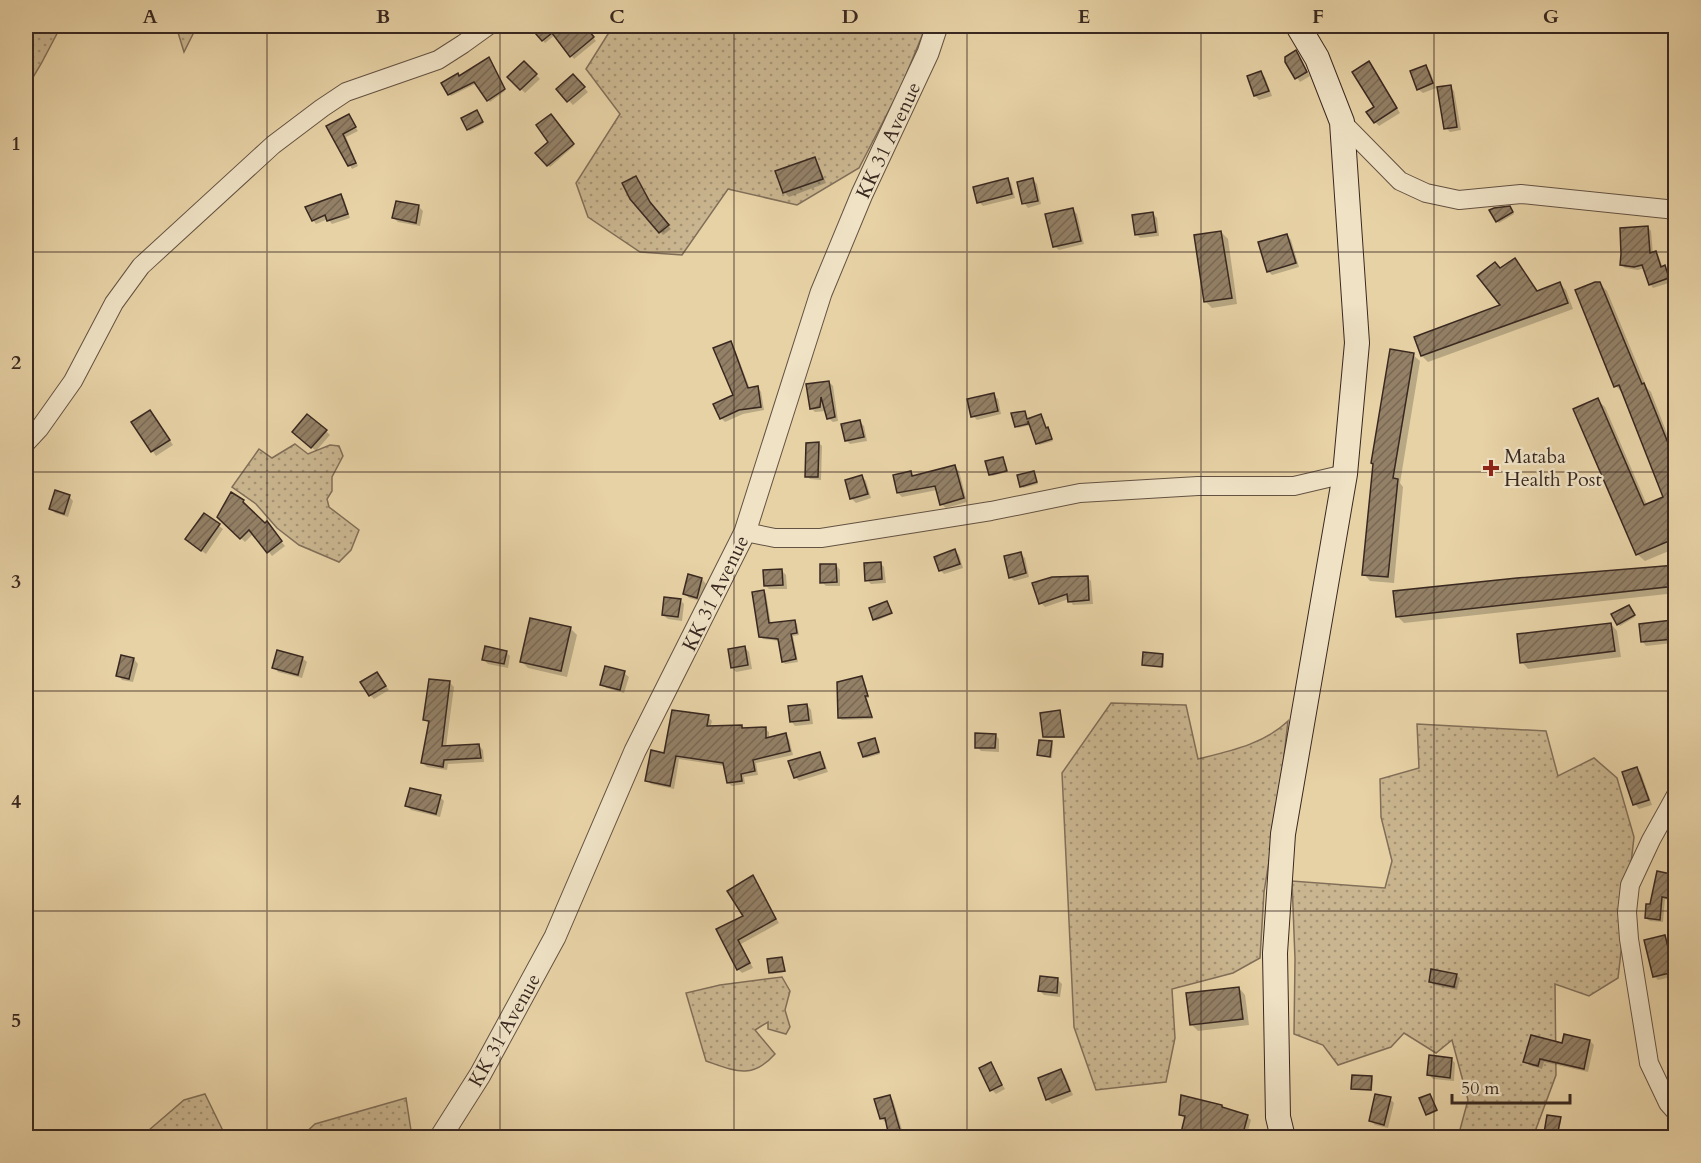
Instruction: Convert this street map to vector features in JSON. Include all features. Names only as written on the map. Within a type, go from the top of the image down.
[{"type":"main road","points":[[1282,1137],[1278,1117],[1275,953],[1283,834],[1345,474],[1357,343],[1342,122],[1317,58],[1298,26]]},
{"type":"street","points":[[26,443],[39,429],[73,381],[114,303],[141,266],[273,145],[346,92],[438,60],[488,26]]},
{"type":"street","name":"KK 31 Avenue","points":[[440,1137],[480,1075],[555,938],[635,751],[745,532],[821,293],[862,194],[940,28]]},
{"type":"street","points":[[1342,122],[1400,181],[1426,193],[1459,200],[1521,194],[1676,210]]},
{"type":"street","points":[[745,532],[775,538],[821,538],[1080,493],[1198,486],[1294,486],[1345,474]]},
{"type":"street","points":[[1676,795],[1630,885],[1627,912],[1629,939],[1649,1062],[1668,1103],[1676,1112]]},
{"type":"shaded area","points":[[26,26],[61,26],[26,89]]},
{"type":"shaded area","points":[[176,26],[197,26],[184,52]]},
{"type":"shaded area","points":[[601,26],[926,26],[901,87],[859,168],[797,205],[728,189],[682,255],[640,252],[588,217],[576,183],[620,114],[586,69],[608,34]]},
{"type":"shaded area","points":[[295,444],[308,454],[330,445],[339,446],[343,456],[332,477],[332,491],[327,499],[329,507],[359,530],[351,550],[339,562],[299,545],[277,528],[256,504],[232,487],[259,449],[272,458]]},
{"type":"shaded area","points":[[1111,703],[1186,705],[1198,759],[1234,750],[1257,741],[1279,729],[1288,721],[1279,800],[1264,892],[1260,958],[1233,973],[1172,989],[1175,1038],[1166,1082],[1096,1090],[1074,1027],[1062,773]]},
{"type":"shaded area","points":[[1417,724],[1546,731],[1558,776],[1594,758],[1617,778],[1634,837],[1618,978],[1589,996],[1555,984],[1556,1075],[1533,1137],[1458,1137],[1468,1100],[1452,1040],[1436,1053],[1404,1033],[1391,1047],[1338,1065],[1323,1045],[1294,1034],[1295,959],[1292,881],[1385,888],[1392,861],[1381,817],[1380,779],[1419,768]]},
{"type":"shaded area","points":[[782,977],[790,991],[785,1010],[790,1027],[786,1034],[768,1029],[768,1022],[755,1030],[775,1054],[759,1067],[743,1071],[706,1061],[686,993],[720,985]]},
{"type":"shaded area","points":[[205,1094],[226,1137],[149,1137],[149,1130],[184,1100]]},
{"type":"shaded area","points":[[406,1098],[412,1137],[301,1137],[315,1124]]},
{"type":"building","points":[[529,26],[585,26],[594,37],[570,57],[552,33],[542,41]]},
{"type":"building","points":[[1296,50],[1307,72],[1295,79],[1285,62],[1285,57]]},
{"type":"building","points":[[489,57],[505,89],[487,101],[474,82],[448,95],[441,83],[458,73],[459,76]]},
{"type":"building","points":[[524,61],[537,74],[520,90],[507,77]]},
{"type":"building","points":[[1369,61],[1397,108],[1374,123],[1366,112],[1374,107],[1352,72]]},
{"type":"building","points":[[1426,65],[1433,83],[1417,90],[1410,71]]},
{"type":"building","points":[[1261,71],[1269,91],[1254,96],[1247,76]]},
{"type":"building","points":[[573,74],[585,87],[567,102],[556,89]]},
{"type":"building","points":[[1451,85],[1457,127],[1444,129],[1437,87]]},
{"type":"building","points":[[477,110],[483,122],[467,130],[461,118]]},
{"type":"building","points":[[349,114],[356,127],[343,134],[356,163],[348,166],[326,126]]},
{"type":"building","points":[[551,114],[574,144],[547,166],[535,153],[548,142],[536,125]]},
{"type":"building","points":[[815,157],[823,179],[783,193],[775,171]]},
{"type":"building","points":[[636,176],[650,202],[669,225],[659,233],[630,199],[622,183]]},
{"type":"building","points":[[1008,178],[1012,194],[977,203],[973,187]]},
{"type":"building","points":[[1033,178],[1038,201],[1022,204],[1017,182]]},
{"type":"building","points":[[341,194],[348,214],[327,221],[325,215],[312,221],[305,207]]},
{"type":"building","points":[[396,201],[419,205],[416,223],[392,218]]},
{"type":"building","points":[[1510,206],[1513,212],[1496,222],[1489,210],[1494,208]]},
{"type":"building","points":[[1073,208],[1081,241],[1053,247],[1045,214]]},
{"type":"building","points":[[1153,212],[1156,232],[1135,235],[1132,215]]},
{"type":"building","points":[[1648,226],[1650,253],[1656,251],[1661,267],[1665,265],[1669,278],[1649,285],[1642,265],[1634,267],[1620,265],[1620,228]]},
{"type":"building","points":[[1221,231],[1232,298],[1204,302],[1194,235]]},
{"type":"building","points":[[1287,234],[1296,263],[1267,272],[1258,242]]},
{"type":"building","points":[[1515,258],[1537,291],[1560,282],[1568,303],[1421,356],[1414,337],[1500,305],[1477,276],[1495,262],[1500,268]]},
{"type":"building","points":[[1600,282],[1676,463],[1676,538],[1636,555],[1573,409],[1598,398],[1644,505],[1663,497],[1619,385],[1614,387],[1575,290]]},
{"type":"building","points":[[731,341],[748,388],[758,386],[761,407],[739,410],[720,419],[713,404],[733,395],[713,348]]},
{"type":"building","points":[[1390,349],[1414,353],[1393,478],[1398,479],[1388,577],[1362,575],[1373,464],[1371,463]]},
{"type":"building","points":[[829,381],[835,417],[827,419],[821,397],[820,407],[810,409],[806,384]]},
{"type":"building","points":[[994,393],[998,411],[971,417],[967,399]]},
{"type":"building","points":[[150,410],[170,440],[151,452],[131,422]]},
{"type":"building","points":[[1025,411],[1027,419],[1041,414],[1052,439],[1036,444],[1028,421],[1028,424],[1015,427],[1011,413]]},
{"type":"building","points":[[307,414],[327,430],[311,448],[292,432]]},
{"type":"building","points":[[860,420],[864,437],[845,441],[841,424]]},
{"type":"building","points":[[819,442],[818,477],[805,477],[806,443]]},
{"type":"building","points":[[1003,457],[1007,471],[989,475],[985,461]]},
{"type":"building","points":[[955,465],[964,498],[940,505],[935,486],[897,493],[893,475],[911,471],[912,476]]},
{"type":"building","points":[[1034,471],[1037,482],[1020,487],[1017,475]]},
{"type":"building","points":[[862,475],[868,494],[850,499],[845,480]]},
{"type":"building","points":[[55,490],[70,495],[64,514],[49,509]]},
{"type":"building","points":[[231,492],[244,500],[243,502],[265,523],[267,521],[282,541],[267,553],[249,530],[240,539],[217,517]]},
{"type":"building","points":[[204,513],[220,524],[201,551],[185,539]]},
{"type":"building","points":[[955,549],[960,564],[939,571],[934,557]]},
{"type":"building","points":[[1021,552],[1026,573],[1009,578],[1004,556]]},
{"type":"building","points":[[881,562],[882,579],[865,581],[864,563]]},
{"type":"building","points":[[820,564],[836,564],[837,582],[820,583]]},
{"type":"building","points":[[1676,565],[1676,586],[1396,617],[1393,591]]},
{"type":"building","points":[[782,569],[783,585],[764,586],[763,570]]},
{"type":"building","points":[[688,574],[702,578],[697,598],[683,594]]},
{"type":"building","points":[[1088,576],[1089,600],[1068,602],[1067,594],[1039,604],[1032,583],[1052,577]]},
{"type":"building","points":[[764,590],[769,623],[795,620],[797,633],[791,634],[796,659],[782,662],[778,639],[759,637],[752,592]]},
{"type":"building","points":[[664,597],[681,599],[678,617],[662,615]]},
{"type":"building","points":[[887,601],[892,613],[873,620],[869,608]]},
{"type":"building","points":[[1629,605],[1635,615],[1617,625],[1611,614]]},
{"type":"building","points":[[530,618],[571,627],[561,671],[520,662]]},
{"type":"building","points":[[1672,620],[1674,639],[1641,642],[1639,624]]},
{"type":"building","points":[[1611,623],[1615,651],[1520,663],[1517,634]]},
{"type":"building","points":[[485,646],[507,651],[504,664],[482,660]]},
{"type":"building","points":[[745,646],[748,665],[731,668],[728,649]]},
{"type":"building","points":[[277,650],[303,657],[298,675],[272,668]]},
{"type":"building","points":[[1143,652],[1163,654],[1162,667],[1142,665]]},
{"type":"building","points":[[121,655],[134,658],[129,679],[116,676]]},
{"type":"building","points":[[605,666],[625,671],[620,690],[600,685]]},
{"type":"building","points":[[377,672],[386,686],[369,696],[360,682]]},
{"type":"building","points":[[862,676],[868,696],[865,696],[872,717],[838,718],[837,682]]},
{"type":"building","points":[[429,679],[450,681],[442,746],[479,744],[481,758],[444,760],[443,767],[421,763],[429,721],[423,720]]},
{"type":"building","points":[[807,704],[809,720],[790,722],[788,706]]},
{"type":"building","points":[[672,710],[709,715],[707,726],[766,727],[766,738],[786,733],[790,751],[753,760],[755,771],[741,774],[742,781],[727,783],[723,763],[676,756],[670,786],[645,781],[651,750],[664,753]]},
{"type":"building","points":[[1060,710],[1064,737],[1043,737],[1040,713]]},
{"type":"building","points":[[975,733],[996,734],[995,748],[975,748]]},
{"type":"building","points":[[875,738],[879,752],[863,757],[858,743]]},
{"type":"building","points":[[1039,740],[1052,741],[1050,757],[1037,755]]},
{"type":"building","points":[[820,752],[825,768],[794,778],[788,761]]},
{"type":"building","points":[[1637,767],[1649,800],[1633,805],[1622,772]]},
{"type":"building","points":[[410,788],[441,795],[436,814],[405,806]]},
{"type":"building","points":[[1657,871],[1676,875],[1673,899],[1662,897],[1660,920],[1645,918],[1646,904],[1650,904]]},
{"type":"building","points":[[753,875],[776,919],[738,940],[750,963],[737,970],[716,929],[743,916],[727,891]]},
{"type":"building","points":[[1665,935],[1674,972],[1653,977],[1644,940]]},
{"type":"building","points":[[782,957],[785,971],[769,973],[767,959]]},
{"type":"building","points":[[1431,969],[1457,974],[1454,987],[1429,982]]},
{"type":"building","points":[[1040,976],[1058,978],[1057,993],[1038,991]]},
{"type":"building","points":[[1239,987],[1243,1019],[1190,1025],[1186,993]]},
{"type":"building","points":[[1564,1034],[1590,1040],[1584,1069],[1540,1059],[1538,1066],[1523,1062],[1531,1035],[1562,1043]]},
{"type":"building","points":[[1429,1055],[1452,1058],[1450,1078],[1427,1075]]},
{"type":"building","points":[[991,1062],[1002,1085],[990,1091],[979,1068]]},
{"type":"building","points":[[1061,1069],[1070,1091],[1046,1100],[1038,1078]]},
{"type":"building","points":[[1352,1075],[1372,1076],[1371,1090],[1351,1089]]},
{"type":"building","points":[[1375,1094],[1391,1097],[1384,1125],[1369,1121]]},
{"type":"building","points":[[1430,1094],[1437,1110],[1426,1115],[1419,1098]]},
{"type":"building","points":[[890,1095],[900,1130],[888,1132],[885,1118],[880,1119],[874,1099]]},
{"type":"building","points":[[1181,1095],[1222,1105],[1222,1107],[1248,1115],[1242,1137],[1223,1137],[1199,1131],[1198,1136],[1181,1133],[1185,1116],[1179,1115]]},
{"type":"building","points":[[1547,1115],[1561,1117],[1557,1136],[1544,1133]]},
{"type":"place","name":"Mataba Health Post","points":[[1491,468]]}]
